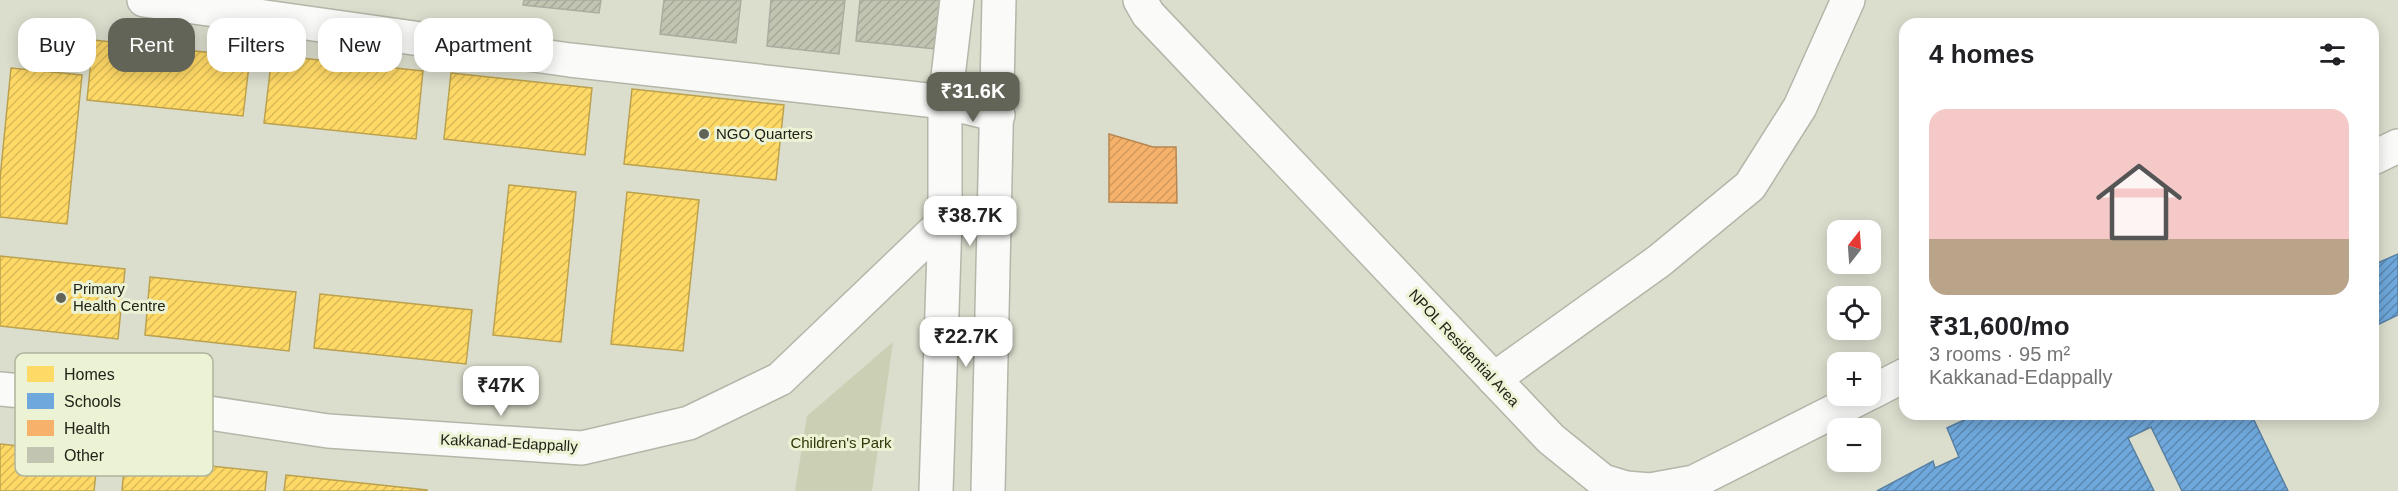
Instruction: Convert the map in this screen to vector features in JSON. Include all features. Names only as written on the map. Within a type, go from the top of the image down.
[{"type":"street","points":[[144,0],[570,60],[945,102],[998,114]]},
{"type":"street","points":[[936,491],[945,221],[945,102],[957,0]]},
{"type":"street","points":[[988,491],[999,0]]},
{"type":"street","points":[[1494,379],[1659,261],[1749,186],[1800,107],[1848,0]]},
{"type":"street","name":"NPOL Residential Area","points":[[1137,5],[1551,439],[1603,481],[1626,488],[1650,490],[1694,482],[1844,406]]},
{"type":"street","points":[[2379,155],[2398,146]]},
{"type":"street","name":"Kakkanad-Edappally","points":[[213,414],[328,431],[582,448],[689,423],[780,379],[945,221]]},
{"type":"street","points":[[1881,387],[1899,378]]},
{"type":"street","name":"Kakkanad-Edappally","points":[[0,389],[15,390]]},
{"type":"green space","name":"Children's Park","points":[[893,342],[872,491],[795,491],[807,416]]},
{"type":"building: Homes","points":[[96,40],[108,42],[108,72],[195,72],[195,51],[207,52],[207,72],[248,72],[243,116],[87,100],[90,72],[96,72]]},
{"type":"building: Homes","points":[[306,59],[318,60],[318,72],[402,72],[402,69],[423,72],[416,139],[264,123],[270,72],[306,72]]},
{"type":"building: Homes","points":[[11,68],[18,69],[18,72],[82,75],[67,224],[0,217],[0,179]]},
{"type":"building: Homes","points":[[451,73],[592,88],[585,155],[444,139]]},
{"type":"building: Homes","name":"NGO Quarters","points":[[632,89],[784,105],[776,180],[624,164]]},
{"type":"building: Homes","points":[[509,185],[576,192],[561,342],[493,335]]},
{"type":"building: Homes","points":[[627,192],[699,200],[683,351],[611,344]]},
{"type":"building: Homes","name":"Primary Health Centre","points":[[0,256],[125,269],[118,339],[0,326]]},
{"type":"building: Homes","points":[[150,277],[296,292],[289,351],[145,335]]},
{"type":"building: Homes","points":[[320,294],[472,310],[466,364],[314,348]]},
{"type":"building: Homes","points":[[0,444],[15,446],[15,476],[96,476],[94,491],[0,491]]},
{"type":"building: Homes","points":[[213,466],[267,472],[265,491],[122,491],[123,476],[213,476]]},
{"type":"building: Homes","points":[[286,475],[427,490],[427,491],[284,491]]},
{"type":"building: Schools","points":[[2398,254],[2398,315],[2379,324],[2379,262]]},
{"type":"building: Schools","points":[[1964,420],[2254,420],[2288,491],[2182,491],[2151,427],[2128,438],[2154,491],[1877,491],[1933,461],[1935,468],[1959,457],[1947,428]]},
{"type":"building: Health","points":[[1109,134],[1153,147],[1176,147],[1177,203],[1109,202]]},
{"type":"building: Other","points":[[524,0],[601,0],[599,13],[523,5]]},
{"type":"building: Other","points":[[664,0],[741,0],[736,43],[660,34]]},
{"type":"building: Other","points":[[771,0],[845,0],[839,54],[767,46]]},
{"type":"building: Other","points":[[860,0],[941,0],[936,49],[856,41]]},
{"type":"place","name":"NGO Quarters","points":[[704,134]]},
{"type":"place","name":"Primary Health Centre","points":[[61,298]]}]
